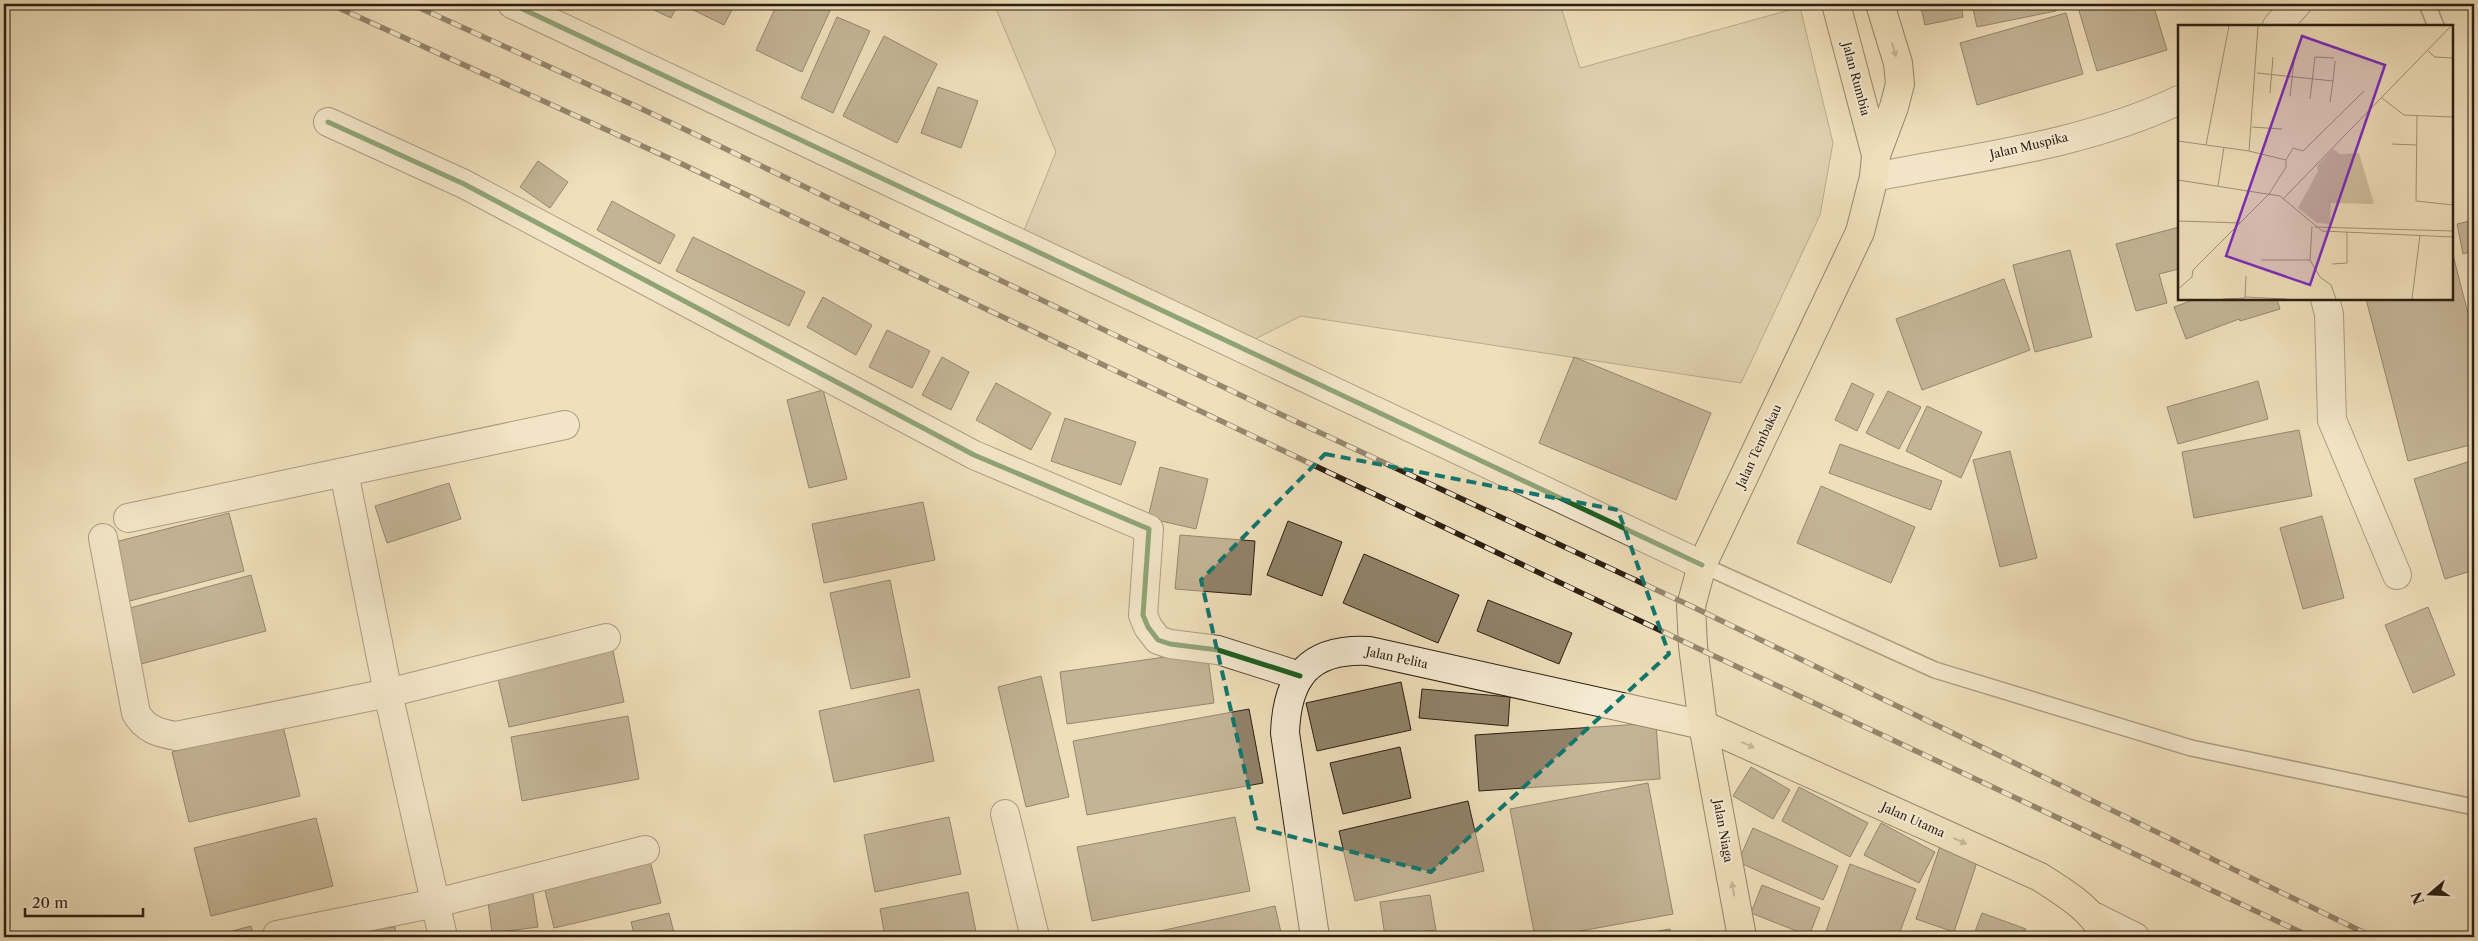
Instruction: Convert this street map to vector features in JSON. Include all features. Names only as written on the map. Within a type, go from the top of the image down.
[{"type":"main road","name":"Jalan Rumbia","points":[[1836,4],[1875,166]]},
{"type":"main road","name":"Jalan Rumbia","points":[[1875,166],[1900,84],[1898,63],[1880,4]]},
{"type":"main road","name":"Jalan Tembakau","points":[[1703,725],[1693,646],[1691,606],[1702,565],[1860,232],[1875,166]]},
{"type":"main road","name":"Jalan Utama","points":[[1703,725],[2040,877],[2074,899],[2101,927]]},
{"type":"main road","name":"Jalan Niaga","points":[[1703,725],[1742,937]]},
{"type":"street","points":[[512,4],[1702,565]]},
{"type":"street","points":[[2278,25],[2297,4]]},
{"type":"street","name":"Jalan Muspika","points":[[1875,166],[2036,146],[2105,128],[2154,112],[2178,100]]},
{"type":"street","points":[[328,122],[464,184],[974,454],[1149,529],[1143,615],[1148,627],[1158,640],[1170,644],[1218,650],[1300,676]]},
{"type":"street","points":[[2325,300],[2329,314],[2332,420],[2397,575]]},
{"type":"street","points":[[128,518],[564,425]]},
{"type":"street","points":[[344,472],[388,693],[443,937]]},
{"type":"street","points":[[103,538],[136,713],[147,727],[160,733],[176,736],[388,693],[606,638]]},
{"type":"street","name":"Jalan Pelita","points":[[1315,937],[1284,733],[1287,704],[1291,690],[1300,676],[1314,663],[1330,653],[1348,650],[1369,651],[1703,725]]},
{"type":"street","points":[[1005,814],[1035,937]]},
{"type":"street","points":[[277,935],[436,903],[645,850]]},
{"type":"street","points":[[2101,927],[2135,937]]},
{"type":"lane","points":[[2427,4],[2436,25]]},
{"type":"lane","points":[[1702,565],[1935,670],[2191,748],[2474,807]]},
{"type":"highlighted area","points":[[1325,454],[1618,510],[1669,654],[1431,872],[1258,828],[1201,580]]},
{"type":"shaded area","points":[[994,4],[1560,4],[1580,68],[1800,7],[1833,143],[1820,215],[1741,383],[1301,316],[1253,340],[1023,233],[1056,152]]},
{"type":"building","points":[[641,4],[678,4],[671,18]]},
{"type":"building","points":[[689,4],[735,4],[724,25],[687,7]]},
{"type":"building","points":[[777,4],[833,4],[802,72],[756,50]]},
{"type":"building","points":[[1920,4],[1961,4],[1963,17],[1925,25]]},
{"type":"building","points":[[1972,4],[2054,4],[2056,11],[1977,27]]},
{"type":"building","points":[[2077,4],[2153,4],[2167,50],[2097,71]]},
{"type":"building","points":[[2168,4],[2190,4],[2170,10]]},
{"type":"building","points":[[2066,13],[2083,74],[1977,105],[1960,43]]},
{"type":"building","points":[[837,17],[870,31],[833,113],[801,98]]},
{"type":"building","points":[[884,36],[937,64],[897,143],[843,116]]},
{"type":"building","points":[[938,87],[978,101],[961,148],[921,133]]},
{"type":"building","points":[[538,161],[568,182],[550,208],[520,187]]},
{"type":"building","points":[[612,201],[675,235],[660,264],[597,230]]},
{"type":"building","points":[[2474,220],[2474,251],[2463,254],[2457,224]]},
{"type":"building","points":[[2178,227],[2178,269],[2159,274],[2167,303],[2136,311],[2116,244]]},
{"type":"building","points":[[693,237],[805,292],[789,326],[676,271]]},
{"type":"building","points":[[2070,250],[2092,337],[2035,352],[2013,265]]},
{"type":"building","points":[[2453,255],[2474,337],[2474,444],[2408,461],[2366,300],[2453,300]]},
{"type":"building","points":[[2004,279],[2030,350],[1922,390],[1896,319]]},
{"type":"building","points":[[823,297],[872,325],[856,355],[807,327]]},
{"type":"building","points":[[2193,300],[2277,300],[2280,309],[2240,321],[2239,319],[2186,339],[2174,307]]},
{"type":"building","points":[[887,330],[930,351],[912,388],[869,367]]},
{"type":"building","points":[[942,357],[969,372],[951,410],[922,395]]},
{"type":"building","points":[[1574,357],[1711,413],[1676,500],[1539,443]]},
{"type":"building","points":[[2258,381],[2268,419],[2178,444],[2167,407]]},
{"type":"building","points":[[996,383],[1051,413],[1031,450],[976,420]]},
{"type":"building","points":[[1852,383],[1874,394],[1857,431],[1835,420]]},
{"type":"building","points":[[823,390],[847,479],[809,488],[787,400]]},
{"type":"building","points":[[1888,391],[1921,407],[1899,449],[1866,433]]},
{"type":"building","points":[[1927,406],[1982,432],[1961,478],[1906,451]]},
{"type":"building","points":[[1065,418],[1136,442],[1121,485],[1051,461]]},
{"type":"building","points":[[2299,430],[2312,496],[2194,518],[2182,452]]},
{"type":"building","points":[[1840,444],[1942,481],[1931,510],[1829,473]]},
{"type":"building","points":[[2010,451],[2037,558],[2000,567],[1973,460]]},
{"type":"building","points":[[2474,460],[2474,570],[2445,579],[2414,479]]},
{"type":"building","points":[[1160,467],[1208,479],[1196,529],[1148,518]]},
{"type":"building","points":[[449,483],[461,519],[387,543],[375,506]]},
{"type":"building","points":[[1821,486],[1915,527],[1891,583],[1797,543]]},
{"type":"building","points":[[923,502],[935,560],[824,583],[812,524]]},
{"type":"building","points":[[229,513],[244,571],[126,602],[111,543]]},
{"type":"building","points":[[2322,516],[2344,598],[2303,609],[2280,528]]},
{"type":"building","points":[[1288,521],[1342,542],[1322,596],[1267,575]]},
{"type":"building","points":[[1180,535],[1255,541],[1251,595],[1175,589]]},
{"type":"building","points":[[1364,554],[1459,595],[1438,643],[1343,603]]},
{"type":"building","points":[[251,575],[266,631],[141,664],[126,609]]},
{"type":"building","points":[[890,580],[910,677],[851,689],[830,593]]},
{"type":"building","points":[[1488,600],[1572,633],[1559,664],[1477,631]]},
{"type":"building","points":[[2428,607],[2455,675],[2413,693],[2385,625]]},
{"type":"building","points":[[612,646],[624,702],[509,727],[496,670]]},
{"type":"building","points":[[1207,651],[1214,703],[1067,724],[1060,672]]},
{"type":"building","points":[[1041,676],[1069,797],[1026,807],[998,687]]},
{"type":"building","points":[[1401,682],[1411,730],[1317,751],[1306,703]]},
{"type":"building","points":[[919,689],[934,761],[834,782],[819,711]]},
{"type":"building","points":[[1422,689],[1510,697],[1508,726],[1419,718]]},
{"type":"building","points":[[1249,709],[1263,783],[1087,815],[1073,741]]},
{"type":"building","points":[[628,716],[639,779],[522,801],[511,737]]},
{"type":"building","points":[[1656,723],[1660,779],[1479,791],[1475,735]]},
{"type":"building","points":[[283,726],[300,796],[189,822],[172,752]]},
{"type":"building","points":[[1400,747],[1411,798],[1343,814],[1330,763]]},
{"type":"building","points":[[1751,767],[1790,790],[1773,819],[1733,796]]},
{"type":"building","points":[[1648,783],[1673,914],[1548,937],[1535,937],[1510,809]]},
{"type":"building","points":[[1799,787],[1868,823],[1850,857],[1782,821]]},
{"type":"building","points":[[1468,801],[1484,871],[1355,901],[1339,831]]},
{"type":"building","points":[[949,817],[961,874],[875,892],[864,835]]},
{"type":"building","points":[[1235,817],[1250,891],[1092,921],[1077,847]]},
{"type":"building","points":[[316,818],[333,886],[211,916],[194,848]]},
{"type":"building","points":[[1881,823],[1935,852],[1919,883],[1864,855]]},
{"type":"building","points":[[1753,828],[1838,866],[1823,900],[1738,862]]},
{"type":"building","points":[[1940,846],[1978,859],[1954,932],[1916,919]]},
{"type":"building","points":[[649,857],[661,903],[554,928],[543,882]]},
{"type":"building","points":[[1850,864],[1916,889],[1898,937],[1843,937],[1826,931]]},
{"type":"building","points":[[1762,885],[1820,908],[1809,936],[1751,913]]},
{"type":"building","points":[[532,888],[538,927],[492,933],[487,894]]},
{"type":"building","points":[[968,892],[977,937],[885,937],[880,909]]},
{"type":"building","points":[[1430,895],[1436,930],[1385,937],[1380,902]]},
{"type":"building","points":[[1275,906],[1282,937],[1137,936]]},
{"type":"building","points":[[669,913],[675,937],[635,937],[631,922]]},
{"type":"building","points":[[1982,913],[2026,929],[2022,937],[1973,937]]},
{"type":"building","points":[[251,926],[254,937],[214,936]]},
{"type":"building","points":[[395,927],[396,937],[353,937],[352,931]]},
{"type":"building","points":[[1670,929],[1671,937],[1623,937]]},
{"type":"building","points":[[1471,933],[1472,937],[1449,937]]},
{"type":"railway","points":[[330,4],[684,165],[1693,646],[2311,937]]},
{"type":"railway","points":[[411,4],[642,109],[1280,414],[1691,606],[2373,937]]},
{"type":"cycle path","points":[[512,4],[1702,565]]},
{"type":"cycle path","points":[[328,122],[464,184],[974,455],[1149,529],[1143,615],[1148,627],[1158,640],[1170,644],[1218,650],[1300,676]]}]
